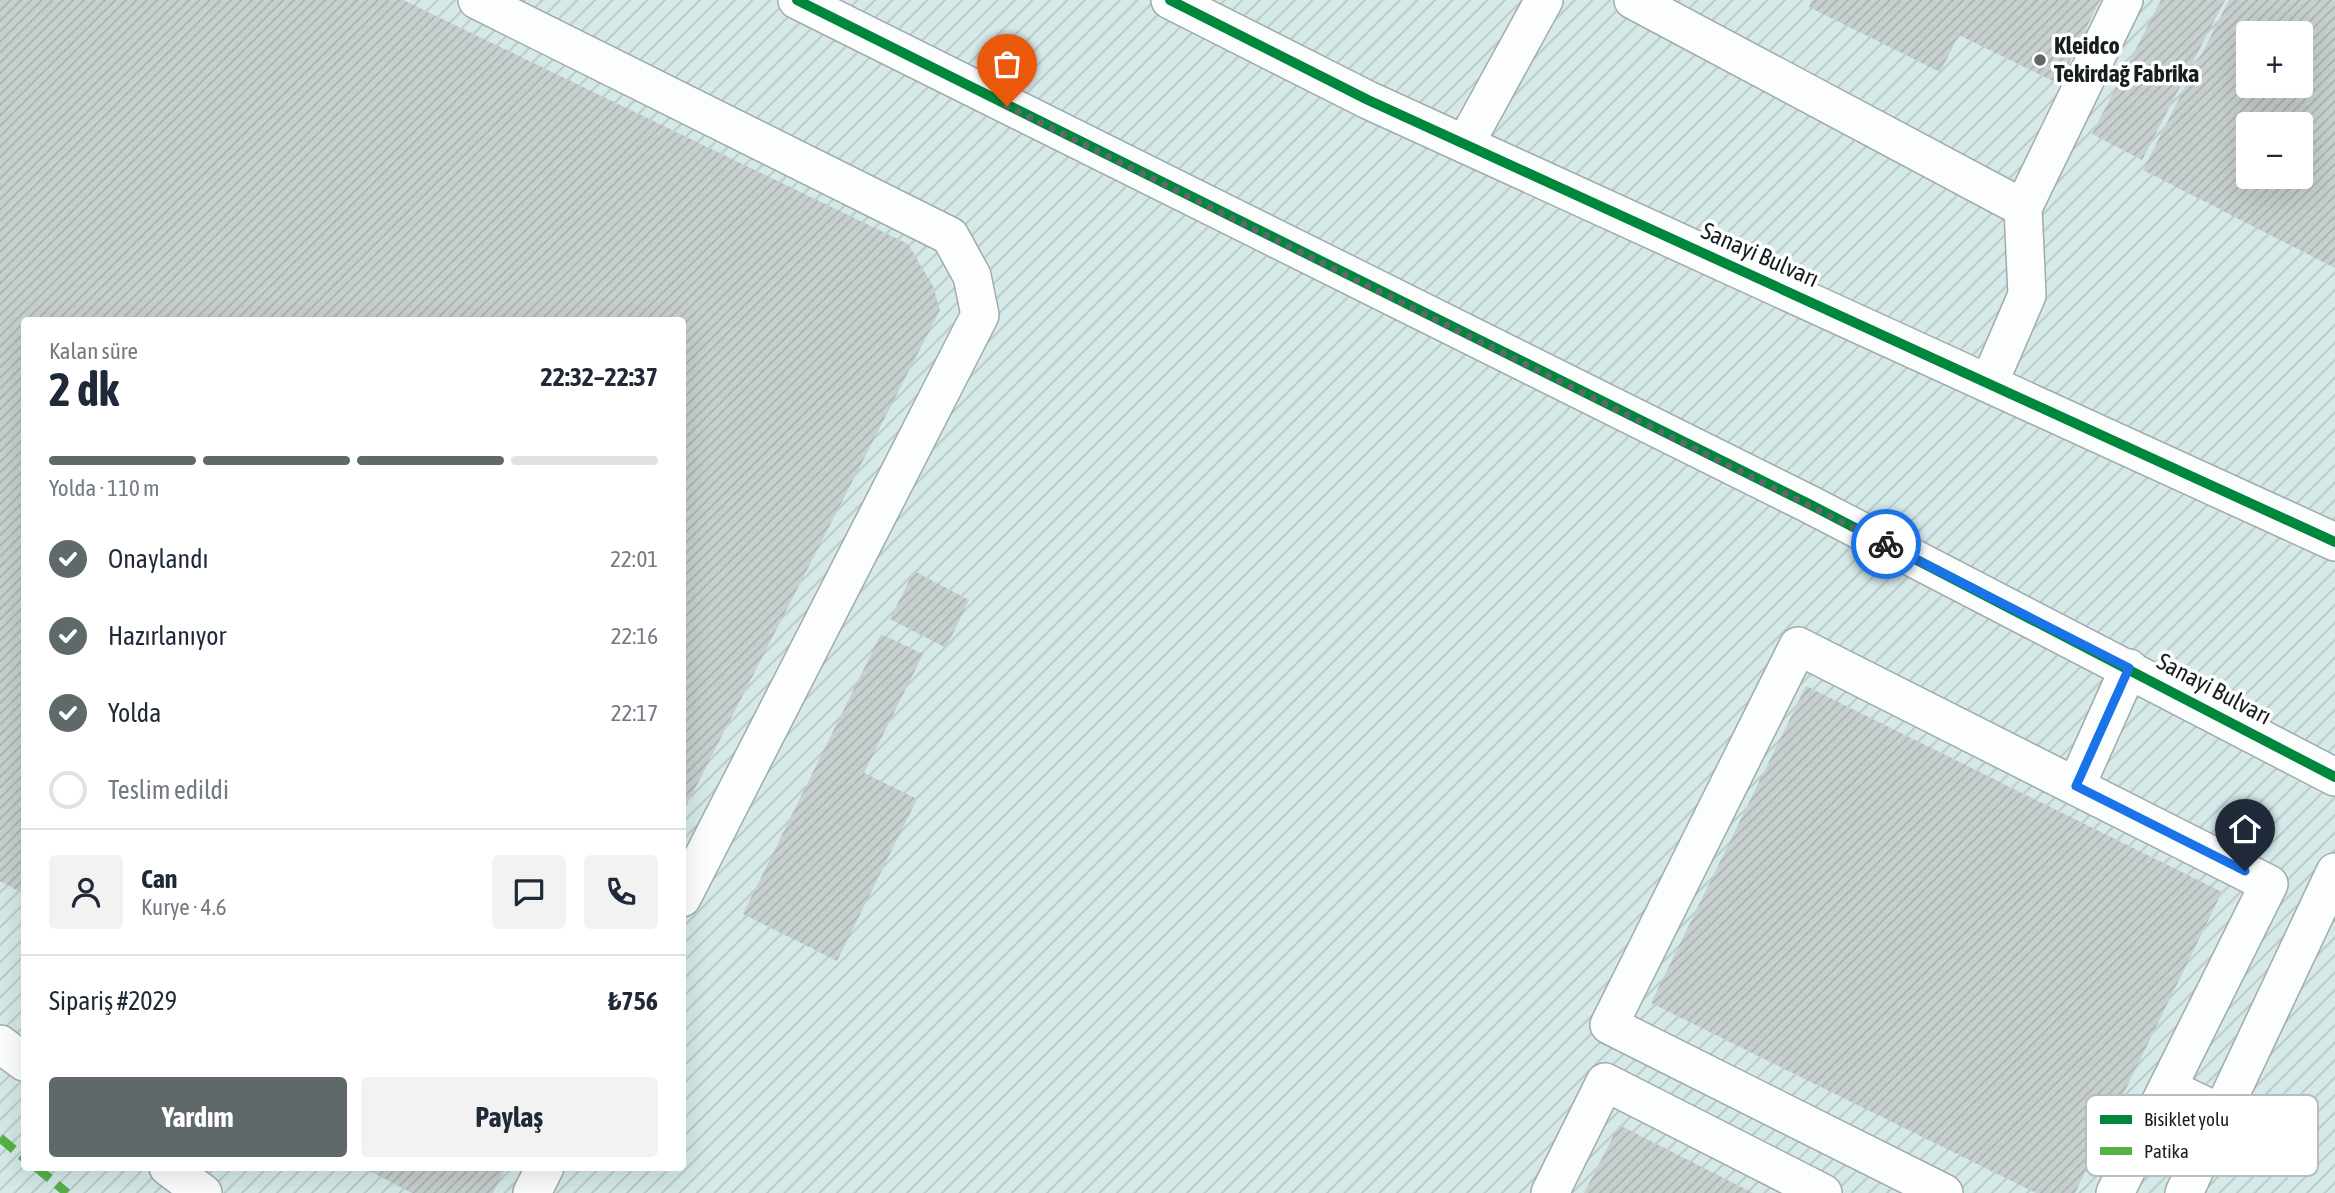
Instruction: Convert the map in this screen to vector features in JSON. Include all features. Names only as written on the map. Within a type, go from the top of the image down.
[{"type":"street","points":[[477,0],[950,236],[972,276],[980,315],[686,890]]},
{"type":"street","name":"Sanayi Bulvarı","points":[[797,0],[1811,505],[2335,777]]},
{"type":"street","name":"Sanayi Bulvarı","points":[[1170,0],[1368,100],[2335,542]]},
{"type":"street","points":[[1465,144],[1544,0]]},
{"type":"street","points":[[1633,0],[2023,208]]},
{"type":"street","points":[[1989,383],[2027,295],[2023,208],[2124,0]]},
{"type":"street","points":[[1944,1193],[1609,1025],[1798,646],[2269,884],[2164,1095]]},
{"type":"street","points":[[2076,786],[2129,668]]},
{"type":"street","points":[[2232,1095],[2335,873]]},
{"type":"street","points":[[0,1044],[21,1060]]},
{"type":"street","points":[[1550,1193],[1605,1082],[1824,1193]]},
{"type":"street","points":[[2168,1088],[2183,1095]]},
{"type":"street","points":[[173,1171],[203,1193]]},
{"type":"street","points":[[532,1193],[543,1171]]},
{"type":"street","points":[[2115,1193],[2124,1176]]},
{"type":"street","points":[[2184,1193],[2192,1176]]},
{"type":"shaded area","points":[[0,0],[2335,0],[2335,1193],[0,1193]]},
{"type":"building","points":[[0,0],[403,0],[908,244],[933,286],[940,310],[686,806],[686,317],[21,317],[21,892],[0,881]]},
{"type":"building","name":"Kleidco Tekirdağ Fabrika","points":[[1812,0],[2100,0],[2059,84],[1959,35],[1940,72],[1809,7]]},
{"type":"building","points":[[2161,0],[2225,0],[2142,160],[2092,134]]},
{"type":"building","points":[[2229,0],[2335,0],[2335,268],[2143,170]]},
{"type":"building","points":[[914,571],[969,600],[946,648],[890,619]]},
{"type":"building","points":[[881,634],[923,654],[864,773],[917,799],[837,961],[743,914]]},
{"type":"building","points":[[1806,686],[2222,892],[2123,1095],[2086,1095],[2086,1170],[2075,1193],[2036,1193],[1651,1003]]},
{"type":"building","points":[[1619,1125],[1753,1193],[1584,1193]]},
{"type":"building","points":[[370,1171],[504,1171],[493,1193],[412,1193]]},
{"type":"marked path","points":[[0,1138],[21,1156]]},
{"type":"marked path","points":[[41,1171],[67,1193]]},
{"type":"cycle path","points":[[797,0],[1811,505],[2335,777]]},
{"type":"cycle path","points":[[1170,0],[1368,100],[2335,542]]},
{"type":"way so far","points":[[1007,106],[1886,544]]},
{"type":"place","name":"Kleidco Tekirdağ Fabrika","points":[[2040,60]]},
{"type":"route","points":[[1886,544],[2129,668],[2076,786],[2245,871]]}]
